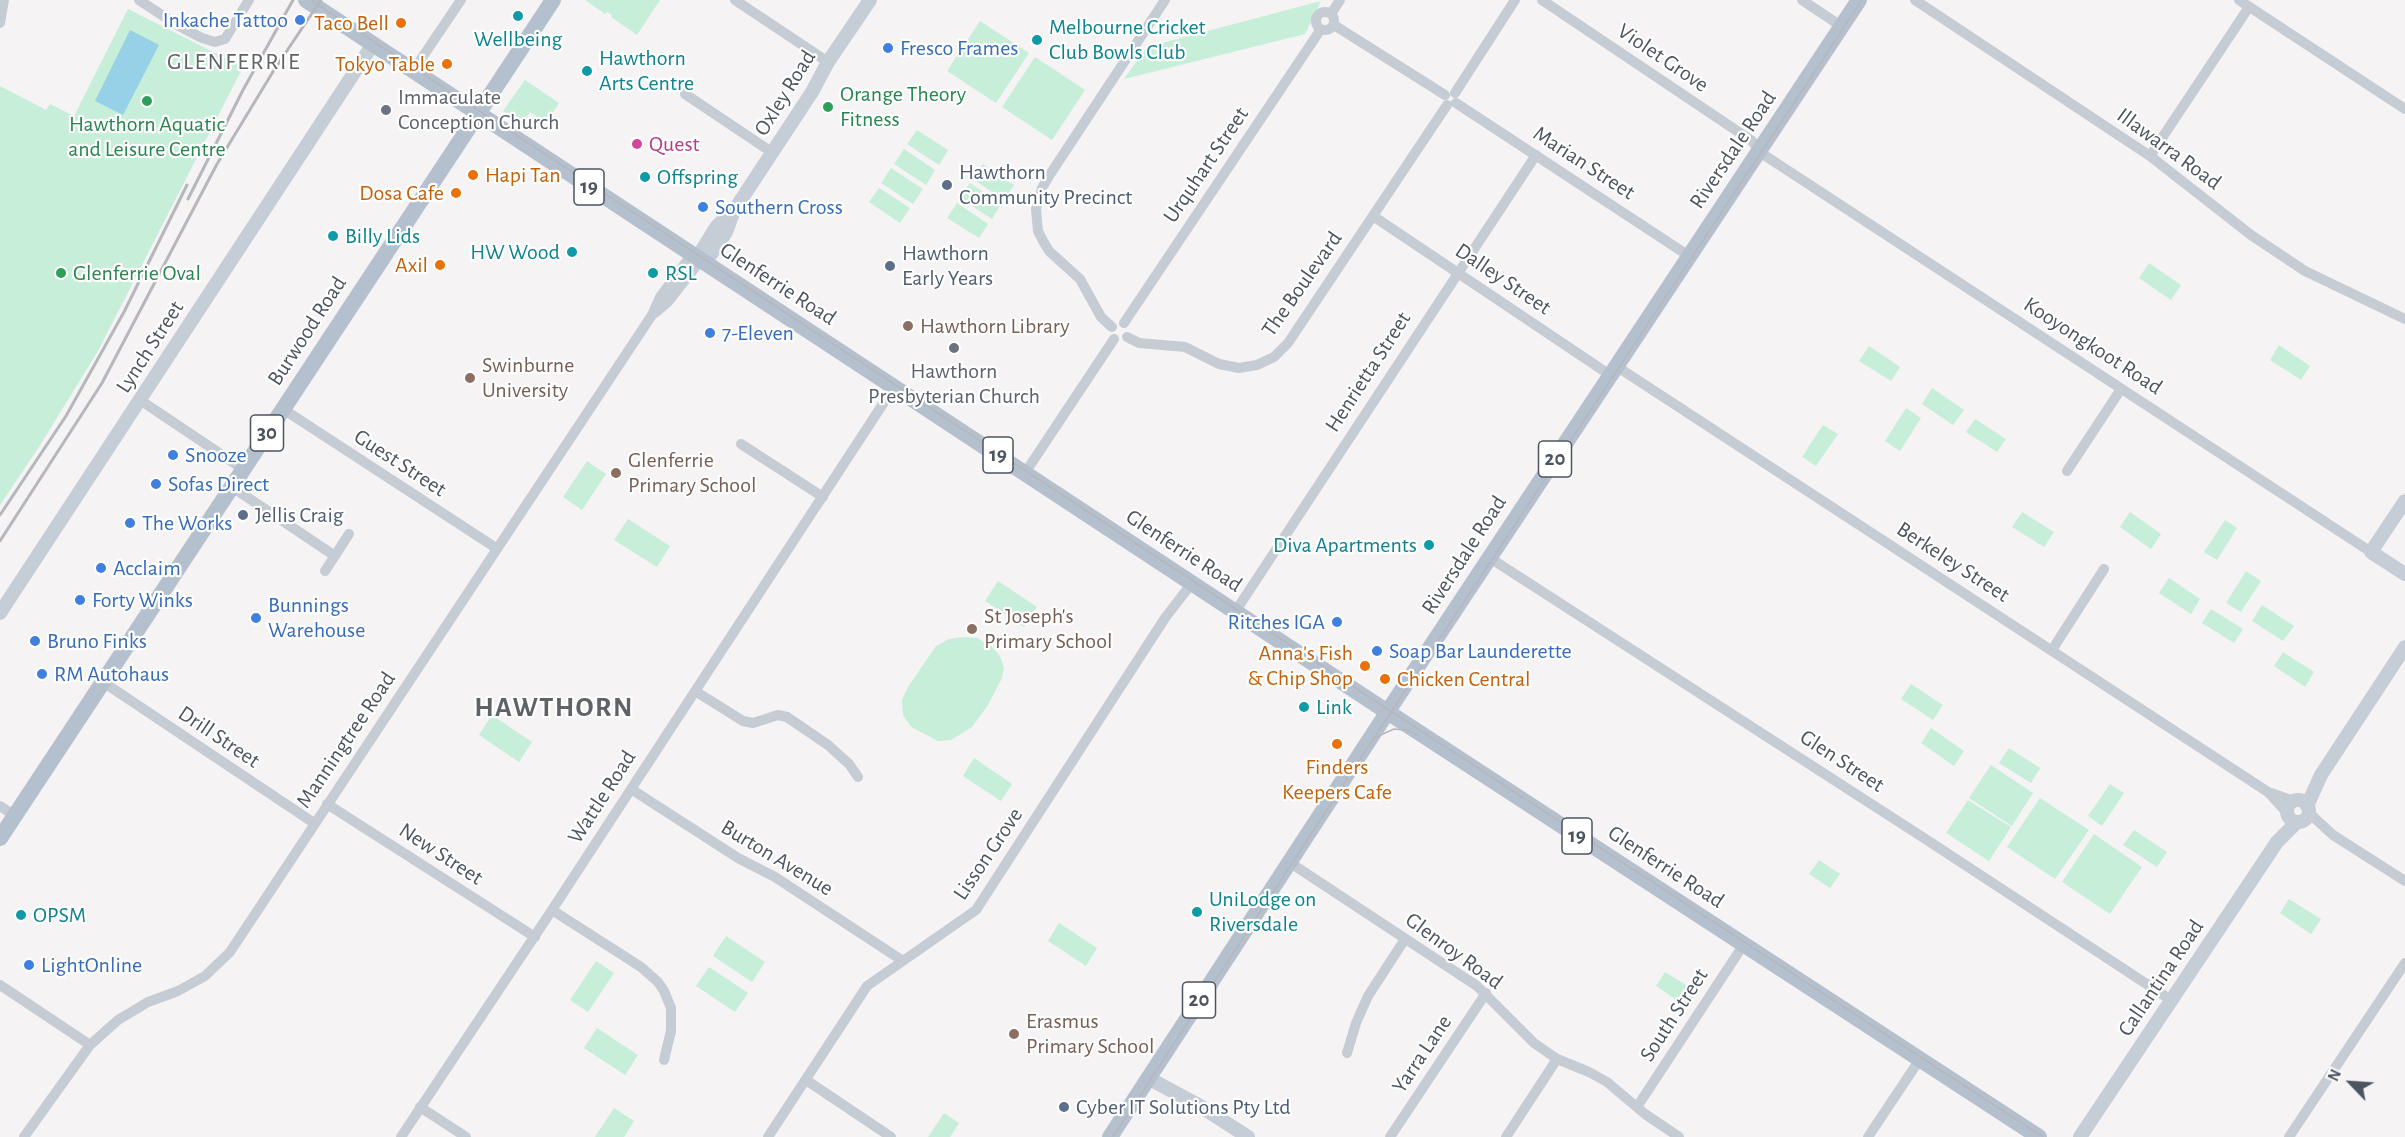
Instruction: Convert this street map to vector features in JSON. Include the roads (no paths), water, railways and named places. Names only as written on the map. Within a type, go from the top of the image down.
[{"type":"main road","name":"Glenferrie Road","points":[[306,0],[1235,612],[2039,1137]]},
{"type":"main road","name":"Burwood Road","points":[[0,838],[553,0]]},
{"type":"main road","name":"Riversdale Road","points":[[1110,1137],[1289,862],[1859,0]]},
{"type":"street","points":[[0,23],[4,0]]},
{"type":"street","points":[[139,0],[177,25],[215,42],[225,39],[249,0]]},
{"type":"street","points":[[413,71],[461,0]]},
{"type":"street","points":[[735,0],[828,62]]},
{"type":"street","name":"Oxley Road","points":[[699,259],[717,226],[735,209],[773,153],[812,92],[828,62],[870,0]]},
{"type":"street","points":[[1112,327],[1101,318],[1080,279],[1049,251],[1038,231],[1036,209],[1049,176],[1165,0]]},
{"type":"street","points":[[1333,19],[1323,12],[1318,16],[1316,22],[1321,29],[1330,29],[1340,0]]},
{"type":"street","name":"The Boulevard","points":[[1127,337],[1139,343],[1185,347],[1219,364],[1239,368],[1257,365],[1274,357],[1288,343],[1515,0]]},
{"type":"street","name":"Violet Grove","points":[[1542,0],[1752,141],[1759,151]]},
{"type":"street","points":[[1802,0],[1841,26]]},
{"type":"street","name":"Illawarra Road","points":[[1915,0],[2150,156],[2251,235],[2305,271],[2405,319]]},
{"type":"street","points":[[2239,0],[2405,109]]},
{"type":"street","points":[[2150,156],[2249,7]]},
{"type":"street","name":"Marian Street","points":[[1333,19],[1689,256]]},
{"type":"street","name":"Urquhart Street","points":[[1124,323],[1321,29]]},
{"type":"street","name":"Lynch Street","points":[[0,613],[374,44]]},
{"type":"street","points":[[685,94],[773,153]]},
{"type":"street","name":"Kooyongkoot Road","points":[[1759,151],[2405,574]]},
{"type":"street","name":"Henrietta Street","points":[[1235,612],[1536,155]]},
{"type":"street","name":"Dalley Street","points":[[1373,216],[1613,371]]},
{"type":"street","name":"Manningtree Road","points":[[24,1137],[90,1045],[118,1020],[148,1002],[178,991],[205,976],[230,952],[652,315],[668,302],[699,259]]},
{"type":"street","points":[[1119,322],[1124,323],[1128,328],[1127,337],[1120,341],[1114,339],[1111,335],[1112,327],[1119,322]]},
{"type":"street","points":[[1025,473],[1114,339]]},
{"type":"street","name":"Berkeley Street","points":[[1613,371],[2052,650],[2405,881]]},
{"type":"street","name":"Wattle Road","points":[[401,1137],[535,937],[894,387]]},
{"type":"street","points":[[2067,471],[2121,389]]},
{"type":"street","points":[[140,400],[243,469]]},
{"type":"street","name":"Guest Street","points":[[283,409],[496,548]]},
{"type":"street","points":[[741,444],[823,496]]},
{"type":"street","points":[[232,487],[335,556]]},
{"type":"street","points":[[2371,552],[2405,501]]},
{"type":"street","points":[[325,571],[350,534]]},
{"type":"street","name":"Glen Street","points":[[1490,558],[2171,1000]]},
{"type":"street","points":[[2052,650],[2104,569]]},
{"type":"street","name":"Lisson Grove","points":[[768,1137],[863,990],[976,910],[1189,581]]},
{"type":"street","name":"Callantina Road","points":[[2080,1137],[2405,647]]},
{"type":"street","name":"Drill Street","points":[[103,682],[314,823]]},
{"type":"street","points":[[695,691],[737,718],[748,722],[778,715],[787,717],[828,745],[849,764],[858,777]]},
{"type":"street","name":"Burton Avenue","points":[[631,789],[738,858],[775,877],[903,961]]},
{"type":"street","name":"New Street","points":[[327,804],[535,937]]},
{"type":"street","points":[[0,806],[15,816]]},
{"type":"street","name":"Glenroy Road","points":[[1289,862],[1486,993],[1523,1034],[1557,1059],[1598,1076],[1678,1137]]},
{"type":"street","points":[[552,910],[641,967],[658,982],[671,1008],[671,1030],[664,1060]]},
{"type":"street","points":[[1347,1053],[1356,1023],[1368,996],[1405,939]]},
{"type":"street","name":"South Street","points":[[1637,1107],[1744,944]]},
{"type":"street","points":[[2289,1137],[2405,963]]},
{"type":"street","points":[[0,985],[90,1045]]},
{"type":"street","name":"Yarra Lane","points":[[1390,1137],[1486,993]]},
{"type":"street","points":[[1506,1137],[1557,1059]]},
{"type":"street","points":[[1868,1137],[1920,1059]]},
{"type":"street","points":[[1151,1073],[1248,1137]]},
{"type":"street","points":[[806,1080],[891,1137]]},
{"type":"street","points":[[420,1107],[466,1137]]},
{"type":"water","points":[[130,30],[159,45],[123,115],[95,101]]},
{"type":"tram line","points":[[311,0],[1389,710],[2043,1137]]},
{"type":"tram line","points":[[1113,1137],[1862,0]]},
{"type":"tram line","points":[[1376,737],[1394,729],[1406,730],[1418,735]]},
{"type":"railway","points":[[188,199],[243,90],[293,0]]},
{"type":"railway","points":[[0,541],[102,383],[217,164],[274,70],[321,0]]},
{"type":"railway","points":[[0,515],[66,416],[124,312],[187,185]]},
{"type":"place","name":"Wellbeing","points":[[518,16]]},
{"type":"place","name":"Inkache Tattoo","points":[[300,20]]},
{"type":"place","name":"Taco Bell","points":[[401,23]]},
{"type":"place","name":"Melbourne Cricket Club Bowls Club","points":[[1037,40]]},
{"type":"place","name":"Fresco Frames","points":[[888,48]]},
{"type":"place","name":"Tokyo Table","points":[[447,64]]},
{"type":"place","name":"Hawthorn Arts Centre","points":[[587,71]]},
{"type":"place","name":"Hawthorn Aquatic and Leisure Centre","points":[[147,101]]},
{"type":"place","name":"Orange Theory Fitness","points":[[828,107]]},
{"type":"place","name":"Immaculate Conception Church","points":[[386,110]]},
{"type":"place","name":"Quest","points":[[637,144]]},
{"type":"place","name":"Hapi Tan","points":[[473,175]]},
{"type":"place","name":"Offspring","points":[[645,177]]},
{"type":"place","name":"Hawthorn Community Precinct","points":[[947,185]]},
{"type":"place","name":"Dosa Cafe","points":[[456,193]]},
{"type":"place","name":"Southern Cross","points":[[703,207]]},
{"type":"place","name":"Billy Lids","points":[[333,236]]},
{"type":"place","name":"HW Wood","points":[[572,252]]},
{"type":"place","name":"Axil","points":[[440,265]]},
{"type":"place","name":"Hawthorn Early Years","points":[[890,266]]},
{"type":"place","name":"Glenferrie Oval","points":[[61,273]]},
{"type":"place","name":"RSL","points":[[653,273]]},
{"type":"place","name":"Hawthorn Library","points":[[908,326]]},
{"type":"place","name":"7-Eleven","points":[[710,333]]},
{"type":"place","name":"Hawthorn Presbyterian Church","points":[[954,348]]},
{"type":"place","name":"Swinburne University","points":[[470,378]]},
{"type":"place","name":"Snooze","points":[[173,455]]},
{"type":"place","name":"Glenferrie Primary School","points":[[616,473]]},
{"type":"place","name":"Sofas Direct","points":[[156,484]]},
{"type":"place","name":"Jellis Craig","points":[[243,515]]},
{"type":"place","name":"The Works","points":[[130,523]]},
{"type":"place","name":"Diva Apartments","points":[[1429,545]]},
{"type":"place","name":"Acclaim","points":[[101,568]]},
{"type":"place","name":"Forty Winks","points":[[80,600]]},
{"type":"place","name":"Bunnings Warehouse","points":[[256,618]]},
{"type":"place","name":"Ritches IGA","points":[[1337,622]]},
{"type":"place","name":"St Joseph's Primary School","points":[[972,629]]},
{"type":"place","name":"Bruno Finks","points":[[35,641]]},
{"type":"place","name":"Soap Bar Launderette","points":[[1377,651]]},
{"type":"place","name":"Anna's Fish & Chip Shop","points":[[1365,666]]},
{"type":"place","name":"RM Autohaus","points":[[42,674]]},
{"type":"place","name":"Chicken Central","points":[[1385,679]]},
{"type":"place","name":"Link","points":[[1304,707]]},
{"type":"place","name":"Finders Keepers Cafe","points":[[1337,744]]},
{"type":"place","name":"UniLodge on Riversdale","points":[[1197,912]]},
{"type":"place","name":"OPSM","points":[[21,915]]},
{"type":"place","name":"LightOnline","points":[[29,965]]},
{"type":"place","name":"Erasmus Primary School","points":[[1014,1034]]},
{"type":"place","name":"Cyber IT Solutions Pty Ltd","points":[[1064,1107]]},
{"type":"district","name":"GLENFERRIE","points":[[234,62]]},
{"type":"district","name":"HAWTHORN","points":[[554,708]]}]
